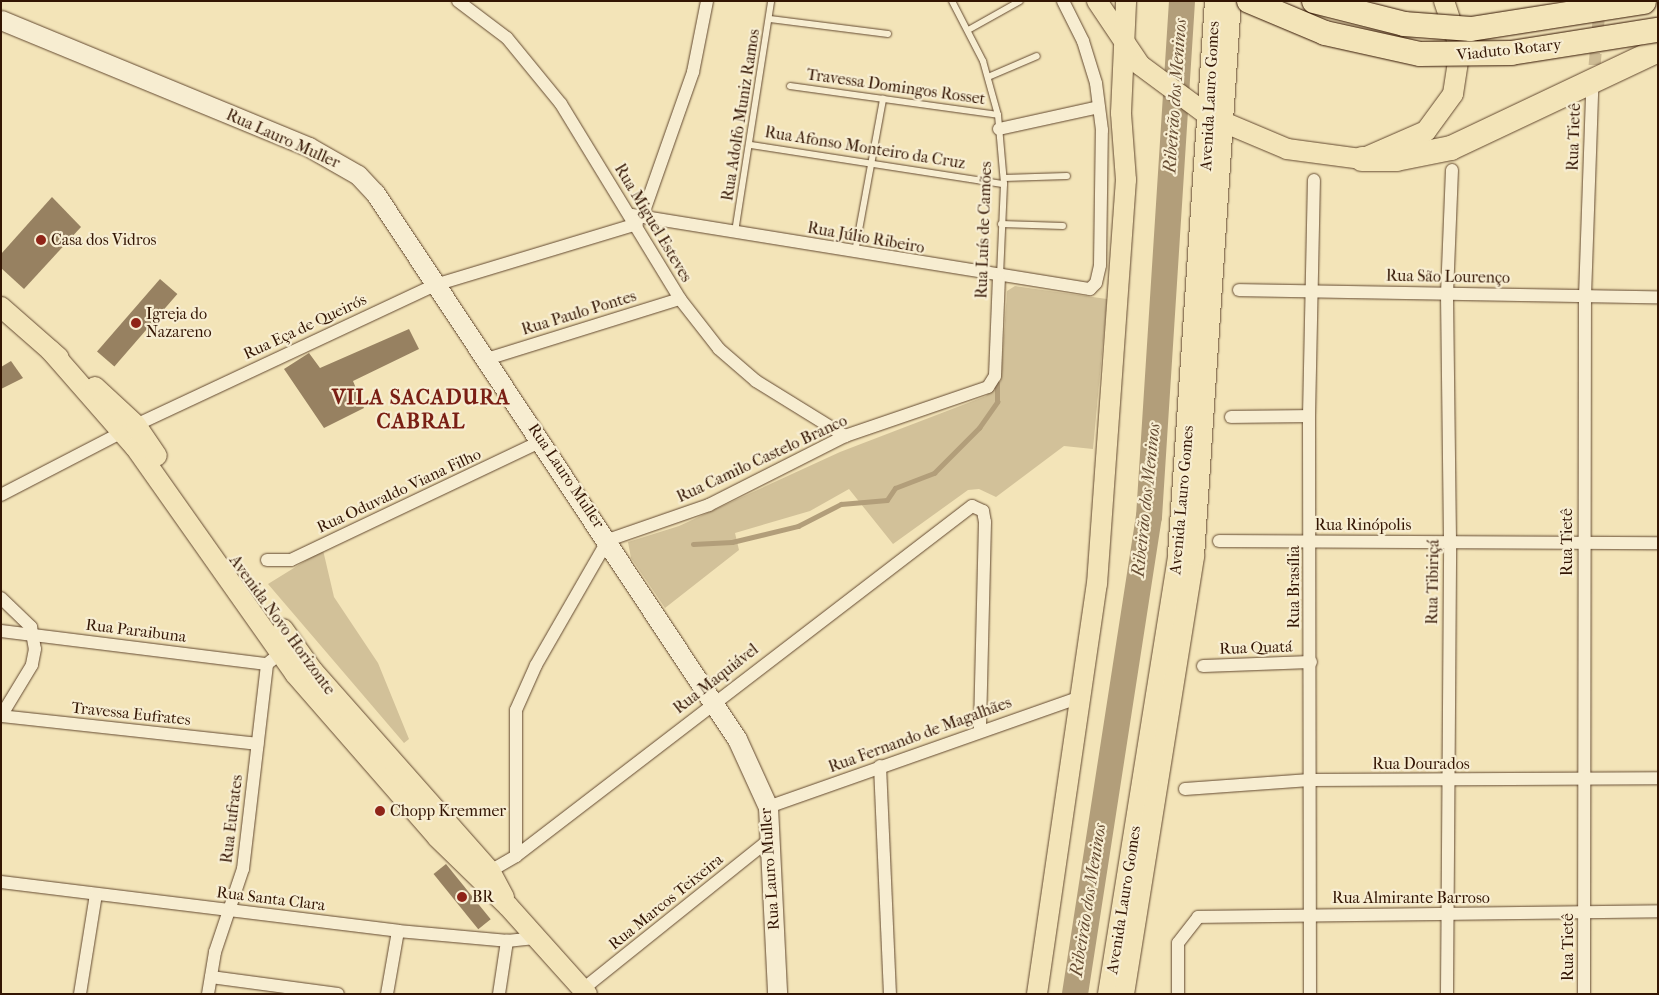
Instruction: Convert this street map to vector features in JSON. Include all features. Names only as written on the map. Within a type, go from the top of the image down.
[{"type":"highway","name":"Viaduto Rotary","points":[[1249,1],[1354,41],[1447,56],[1511,53],[1657,30]]},
{"type":"highway","name":"Viaduto Rotary","points":[[1314,1],[1404,24],[1471,29],[1646,2]]},
{"type":"highway","points":[[1362,160],[1396,159],[1451,148],[1658,50]]},
{"type":"main road","points":[[1097,1],[1123,42],[1153,76],[1217,120],[1286,149],[1362,160],[1426,130],[1453,94],[1460,48],[1444,1]]},
{"type":"main road","points":[[1037,994],[1083,696],[1097,584],[1121,284],[1126,180],[1121,113],[1126,1]]},
{"type":"main road","name":"Avenida Lauro Gomes","points":[[1124,994],[1194,556],[1217,120],[1216,1]]},
{"type":"main road","name":"Avenida Lauro Gomes","points":[[1108,994],[1178,554],[1217,120],[1231,1]]},
{"type":"main road","points":[[1121,113],[1134,87],[1153,76]]},
{"type":"main road","name":"Avenida Novo Horizonte","points":[[1,307],[50,350],[129,429],[312,671],[508,906],[585,991]]},
{"type":"main road","name":"Avenida Novo Horizonte","points":[[129,429],[274,658],[302,681],[483,874]]},
{"type":"street","name":"Rua Miguel Esteves","points":[[458,1],[490,22],[531,66],[637,219],[680,299],[719,349],[756,381],[845,436]]},
{"type":"street","points":[[637,219],[693,72],[707,1]]},
{"type":"street","points":[[999,129],[1099,107],[1083,41],[1063,1]]},
{"type":"street","name":"Rua Lauro Muller","points":[[1,20],[334,159],[375,193],[608,540],[712,703],[738,739],[768,807],[777,994]]},
{"type":"street","name":"Rua Tietê","points":[[1584,994],[1583,541],[1585,296],[1592,91]]},
{"type":"street","name":"Rua Júlio Ribeiro","points":[[637,219],[735,232],[1073,289],[1093,287],[1100,265],[1104,190],[1099,107]]},
{"type":"street","name":"Rua Tibiriçá","points":[[1447,994],[1446,780],[1450,540],[1447,294],[1452,170]]},
{"type":"street","name":"Rua Brasília","points":[[1310,994],[1311,662],[1309,416],[1314,180]]},
{"type":"street","name":"Rua Eça de Queirós","points":[[1,495],[129,429],[435,285],[637,219]]},
{"type":"street","name":"Rua Luís de Camões","points":[[994,380],[1000,277]]},
{"type":"street","name":"Rua São Lourenço","points":[[1238,290],[1658,297]]},
{"type":"street","name":"Rua Paulo Pontes","points":[[487,359],[680,299]]},
{"type":"street","name":"Rua Camilo Castelo Branco","points":[[608,540],[709,505],[845,436],[980,390],[994,380]]},
{"type":"street","points":[[1231,417],[1309,416]]},
{"type":"street","name":"Rua Oduvaldo Viana Filho","points":[[267,560],[291,560],[542,441]]},
{"type":"street","name":"Rua Maquiável","points":[[483,874],[516,856],[950,518],[976,506],[984,514],[986,539],[980,730]]},
{"type":"street","points":[[516,856],[516,710],[536,665],[608,540]]},
{"type":"street","name":"Rua Rinópolis","points":[[1219,542],[1450,540],[1658,543]]},
{"type":"street","points":[[1,598],[34,635],[32,665],[1,716]]},
{"type":"street","name":"Rua Paraibuna","points":[[1,631],[274,658]]},
{"type":"street","name":"Rua Eufrates","points":[[208,994],[211,977],[243,869],[257,744],[274,658]]},
{"type":"street","name":"Rua Quatá","points":[[1203,666],[1311,662]]},
{"type":"street","name":"Rua Fernando de Magalhães","points":[[768,807],[980,730],[1083,696]]},
{"type":"street","name":"Travessa Eufrates","points":[[1,716],[257,744]]},
{"type":"street","points":[[880,766],[890,994]]},
{"type":"street","name":"Rua Dourados","points":[[1186,789],[1310,780],[1584,780],[1658,778]]},
{"type":"street","name":"Rua Marcos Teixeira","points":[[585,991],[769,840]]},
{"type":"street","name":"Rua Santa Clara","points":[[1,882],[398,931],[507,941],[537,938]]},
{"type":"street","points":[[80,994],[96,894]]},
{"type":"street","name":"Rua Almirante Barroso","points":[[1178,994],[1178,943],[1198,917],[1311,914],[1447,915],[1658,911]]},
{"type":"street","points":[[387,994],[398,931]]},
{"type":"street","points":[[499,994],[507,941]]},
{"type":"street","points":[[211,977],[338,994]]},
{"type":"lane","name":"Rua Adolfo Muniz Ramos","points":[[735,232],[751,145],[771,1]]},
{"type":"lane","name":"Rua Luís de Camões","points":[[952,1],[970,29],[988,77],[998,115],[1004,181],[1000,277]]},
{"type":"lane","points":[[970,29],[1020,1]]},
{"type":"lane","points":[[770,19],[888,34]]},
{"type":"lane","points":[[988,77],[1037,56]]},
{"type":"lane","name":"Travessa Domingos Rosset","points":[[790,86],[998,115]]},
{"type":"lane","points":[[855,252],[884,99]]},
{"type":"lane","name":"Rua Afonso Monteiro da Cruz","points":[[751,145],[1004,181],[1067,176]]},
{"type":"lane","points":[[1001,224],[1063,226]]},
{"type":"shaded area","points":[[1015,286],[1107,299],[1093,449],[1064,446],[996,497],[979,489],[968,490],[893,544],[849,489],[810,511],[735,533],[739,550],[665,608],[631,558],[628,542],[679,526],[840,452],[986,396],[1001,380],[1007,291]]},
{"type":"shaded area","points":[[323,550],[334,597],[378,663],[409,739],[404,743],[268,584]]},
{"type":"building","name":"Casa dos Vidros","points":[[52,197],[81,227],[24,289],[1,268],[1,254]]},
{"type":"building","name":"Igreja do Nazareno","points":[[160,279],[177,294],[114,367],[97,351]]},
{"type":"building","points":[[409,329],[419,349],[353,381],[364,408],[324,428],[284,369],[309,353],[320,368]]},
{"type":"building","points":[[11,361],[23,378],[1,389],[1,367]]},
{"type":"building","name":"BR","points":[[446,864],[491,919],[478,929],[434,874]]},
{"type":"waterway","name":"Ribeirão dos Meninos","points":[[1075,994],[1149,517],[1182,1]]},
{"type":"waterway","points":[[693,544],[732,542],[798,526],[841,504],[887,500],[895,488],[934,473],[979,428],[997,402],[997,384]]},
{"type":"tunnel","points":[[1593,83],[1600,4]]},
{"type":"place","name":"Casa dos Vidros","points":[[41,240]]},
{"type":"place","name":"Igreja do Nazareno","points":[[136,323]]},
{"type":"place","name":"Chopp Kremmer","points":[[380,811]]},
{"type":"place","name":"BR","points":[[462,897]]},
{"type":"district","name":"VILA SACADURA CABRAL","points":[[421,409]]}]
